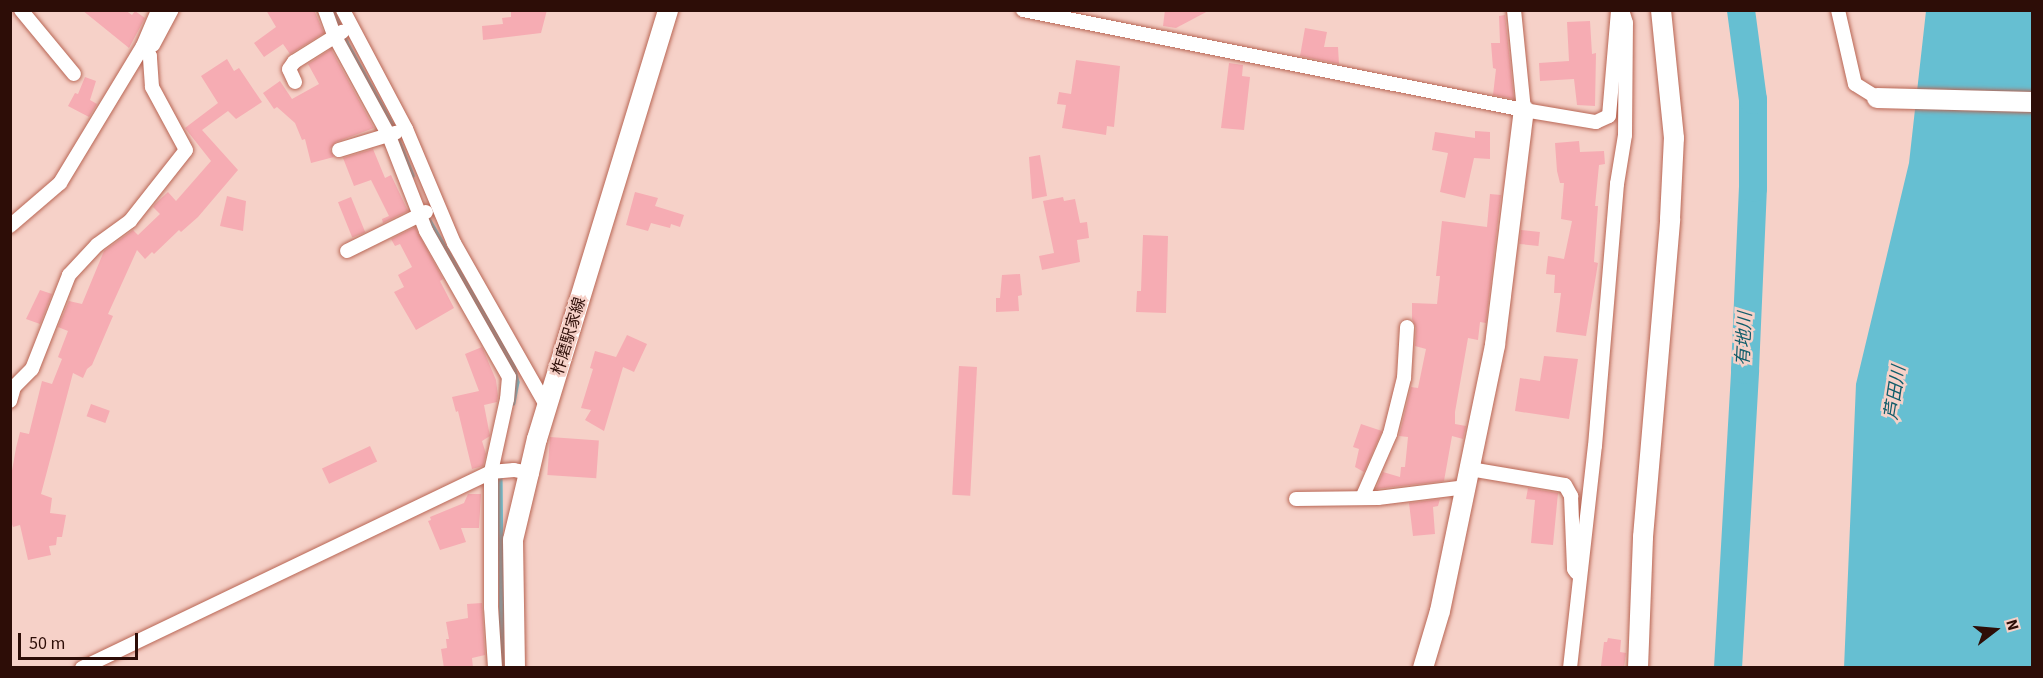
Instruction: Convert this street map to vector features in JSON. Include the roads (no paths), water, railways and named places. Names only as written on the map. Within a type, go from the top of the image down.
[{"type":"street","points":[[21,10],[74,74]]},
{"type":"street","points":[[10,401],[14,387],[32,369],[69,275],[97,245],[130,221],[186,150],[152,87],[147,51],[158,10]]},
{"type":"street","points":[[10,226],[60,183],[172,10]]},
{"type":"street","points":[[325,10],[334,35],[389,136],[426,231],[509,377],[507,399],[491,472],[490,607],[495,668]]},
{"type":"street","points":[[343,10],[351,29],[406,129],[454,243],[547,407]]},
{"type":"street","name":"柞磨駅家線","points":[[515,668],[513,540],[521,471],[547,407],[668,10]]},
{"type":"street","points":[[1023,10],[1524,110],[1596,122],[1609,116],[1620,10]]},
{"type":"street","points":[[1423,668],[1440,611],[1495,345],[1524,110],[1514,10]]},
{"type":"street","points":[[1570,668],[1595,446],[1617,184],[1624,135],[1626,23],[1620,10]]},
{"type":"street","points":[[1638,668],[1644,526],[1670,219],[1674,138],[1661,10]]},
{"type":"street","points":[[1838,10],[1855,84],[1876,98],[2032,102]]},
{"type":"street","points":[[295,82],[289,69],[294,62],[334,35],[351,29]]},
{"type":"street","points":[[339,150],[406,129]]},
{"type":"street","points":[[347,251],[438,207]]},
{"type":"street","points":[[1362,498],[1390,434],[1404,378],[1407,327]]},
{"type":"street","points":[[82,668],[491,472],[521,471]]},
{"type":"street","points":[[1296,499],[1362,498],[1468,478],[1565,485],[1571,496],[1574,569],[1580,577]]},
{"type":"water","name":"芦田川","points":[[1926,11],[2032,11],[2032,667],[1844,668],[1856,384],[1909,163]]},
{"type":"waterway","points":[[332,10],[346,42],[392,125],[412,175]]},
{"type":"waterway","name":"有地川","points":[[1728,668],[1753,188],[1753,100],[1741,10]]},
{"type":"waterway","points":[[427,217],[513,365],[517,382],[513,403]]},
{"type":"waterway","points":[[500,473],[502,668]]}]
